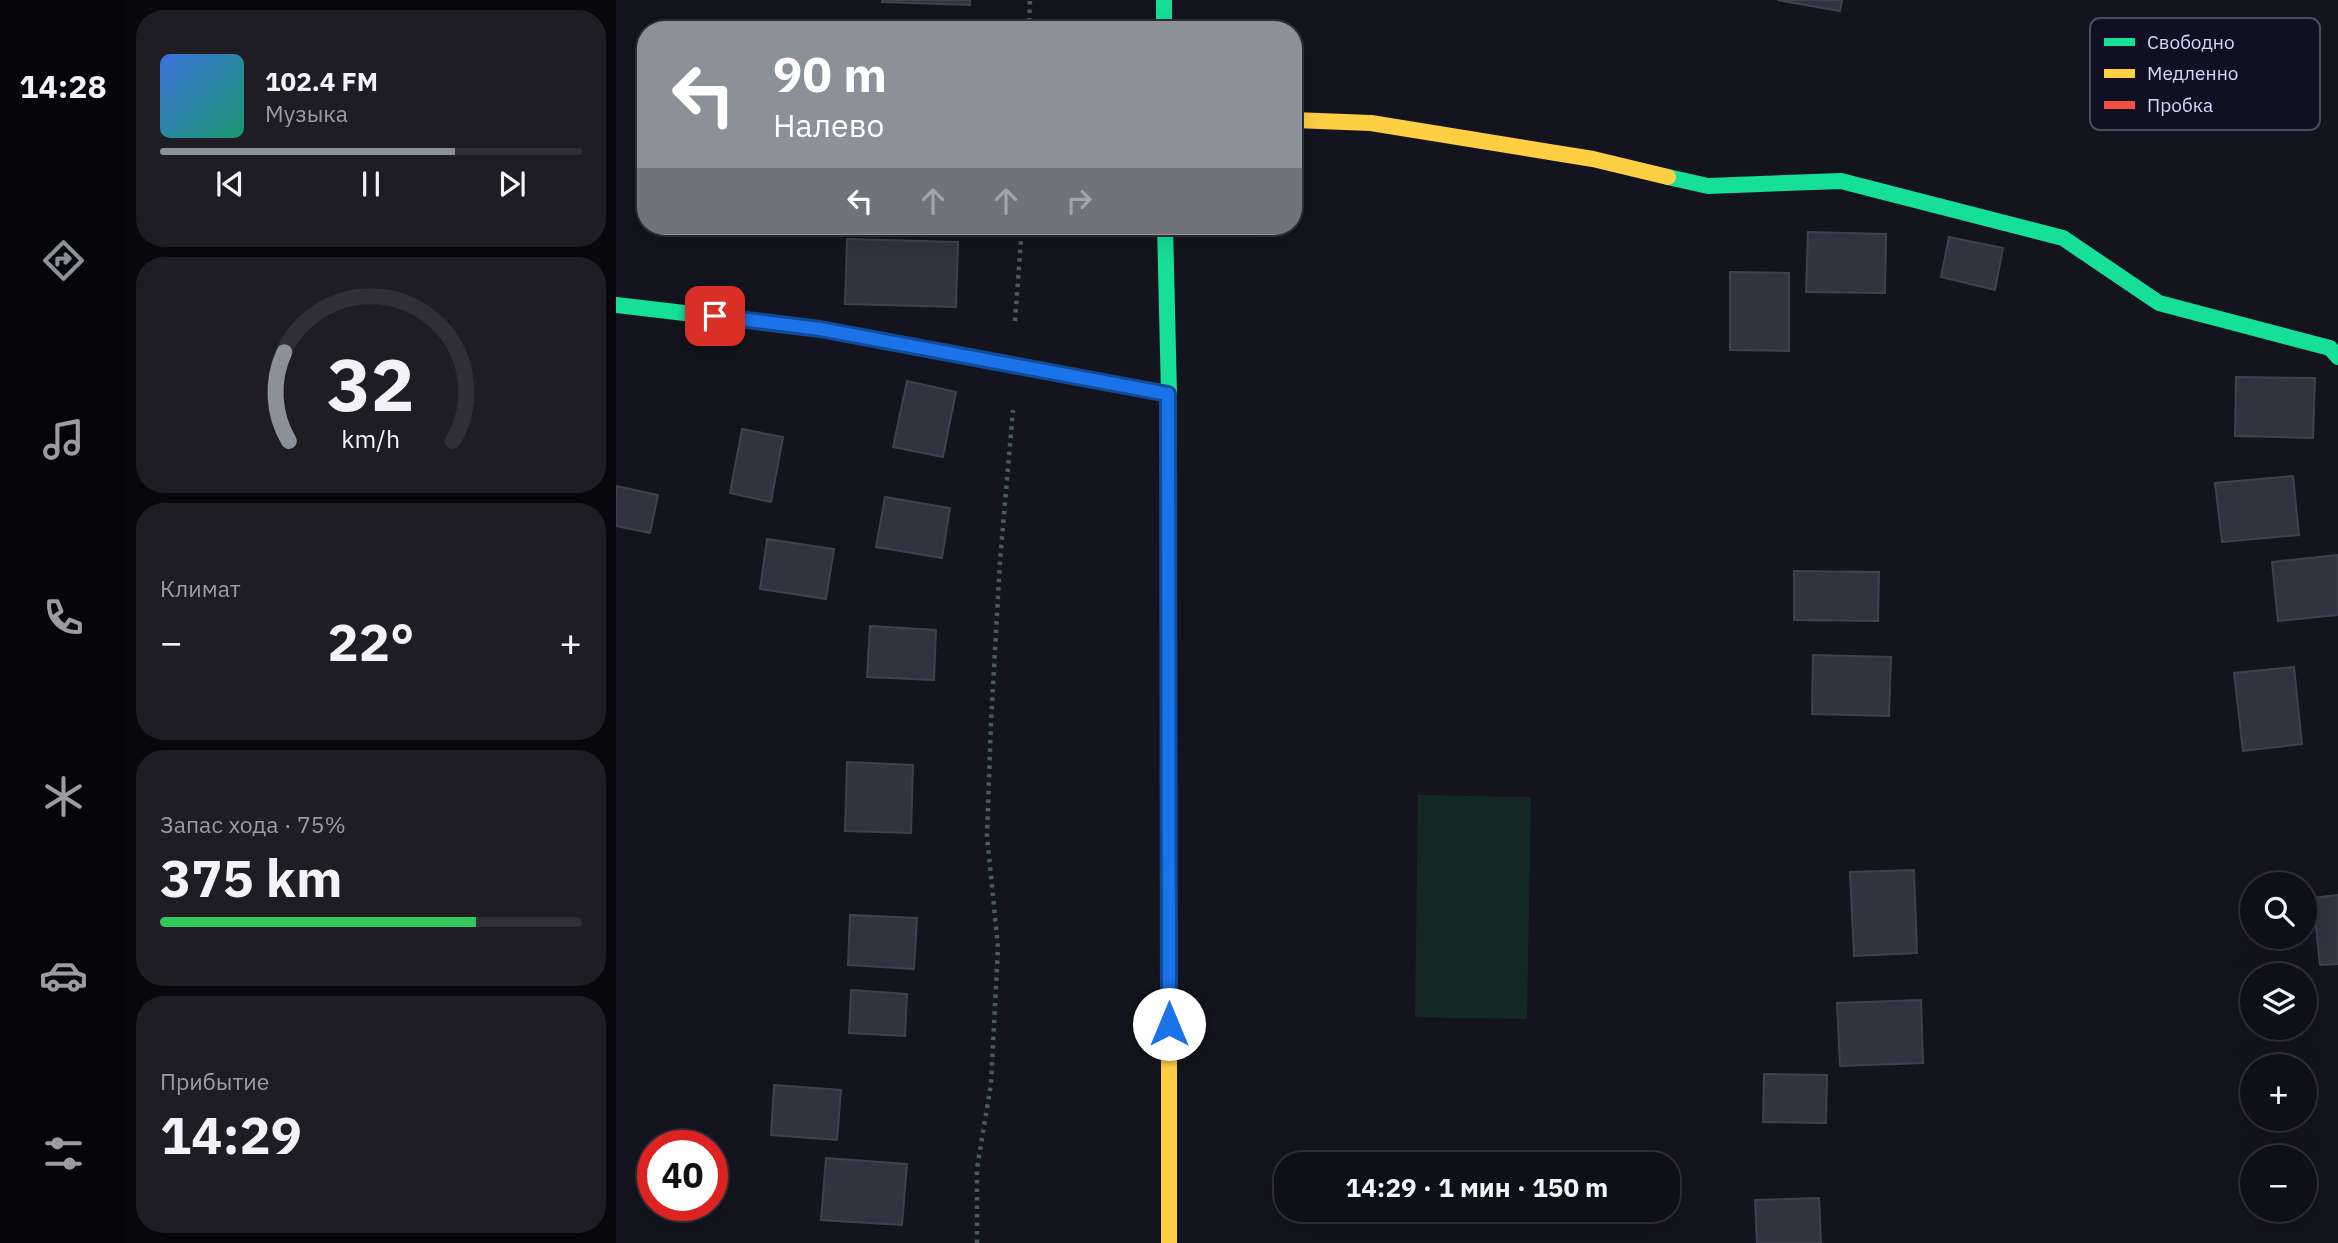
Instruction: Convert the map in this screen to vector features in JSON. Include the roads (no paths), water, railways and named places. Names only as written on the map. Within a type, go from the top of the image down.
[{"type":"street","points":[[1164,0],[1164,21]]},
{"type":"street","points":[[1302,120],[1371,123],[1593,159],[1708,186],[1841,181],[2063,238],[2160,303],[2330,348],[2338,357]]},
{"type":"street","points":[[1165,235],[1168,394],[1169,1243]]},
{"type":"street","points":[[616,305],[820,329],[1168,394]]}]
